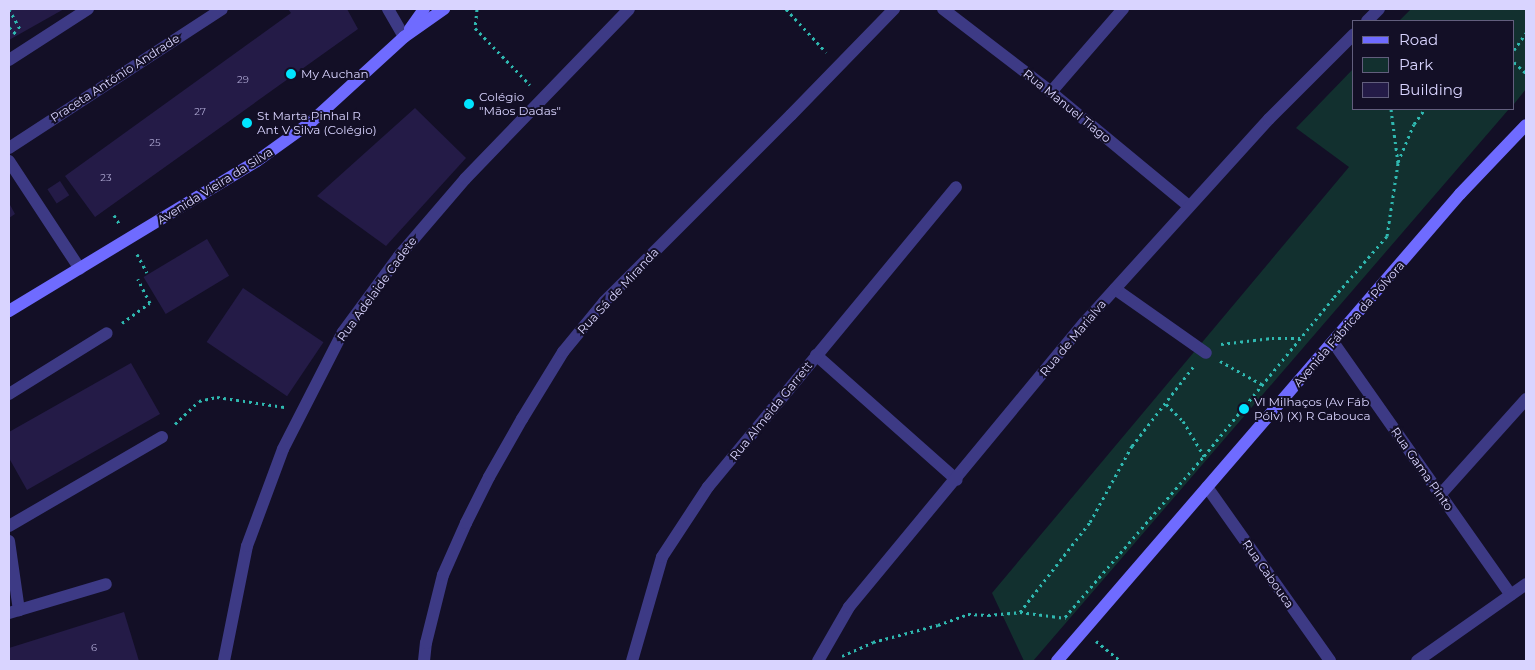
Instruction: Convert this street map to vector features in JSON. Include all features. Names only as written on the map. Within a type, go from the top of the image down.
[{"type":"street","points":[[9,60],[88,9]]},
{"type":"street","name":"Praceta António Andrade","points":[[9,148],[222,9]]},
{"type":"street","points":[[388,9],[404,37]]},
{"type":"street","name":"Avenida Vieira da Silva","points":[[404,37],[424,9]]},
{"type":"street","name":"Avenida Vieira da Silva","points":[[9,311],[263,157],[311,122],[404,37],[444,9]]},
{"type":"street","name":"Rua Adelaide Cadete","points":[[224,661],[247,546],[283,449],[343,332],[399,256],[465,179],[629,9]]},
{"type":"street","name":"Rua Sá de Miranda","points":[[424,661],[426,643],[443,575],[466,523],[489,477],[563,352],[604,302],[894,9]]},
{"type":"street","name":"Rua Manuel Tiago","points":[[943,9],[1051,92],[1189,206]]},
{"type":"street","points":[[1051,92],[1123,9]]},
{"type":"street","points":[[1368,20],[1379,9]]},
{"type":"street","name":"Rua de Marialva","points":[[818,661],[849,607],[918,523],[957,480],[1084,323],[1269,119],[1352,36]]},
{"type":"street","name":"Avenida Fábrica da Pólvora","points":[[1057,661],[1460,194],[1526,125]]},
{"type":"street","points":[[9,161],[80,269]]},
{"type":"street","name":"Rua Almeida Garrett","points":[[632,661],[662,556],[708,487],[956,187]]},
{"type":"street","points":[[1115,289],[1206,352]]},
{"type":"street","points":[[9,394],[107,333]]},
{"type":"street","name":"Rua Gama Pinto","points":[[1333,342],[1510,595]]},
{"type":"street","points":[[816,355],[957,480]]},
{"type":"street","points":[[1440,495],[1526,399]]},
{"type":"street","points":[[9,526],[162,437]]},
{"type":"street","name":"Rua Cabouca","points":[[1207,487],[1330,661]]},
{"type":"street","points":[[9,540],[14,612],[106,584]]},
{"type":"street","points":[[1417,661],[1526,584]]},
{"type":"path","points":[[10,9],[29,47]]},
{"type":"path","points":[[477,9],[475,28],[528,82],[539,101]]},
{"type":"path","points":[[786,9],[838,65]]},
{"type":"path","points":[[1515,49],[1526,33]]},
{"type":"path","points":[[1515,63],[1526,72]]},
{"type":"path","points":[[1391,110],[1398,163]]},
{"type":"path","points":[[1065,617],[1204,456],[1387,236],[1398,163],[1414,124],[1424,110]]},
{"type":"path","points":[[107,333],[150,303],[138,279]]},
{"type":"path","points":[[838,658],[873,642],[938,625],[968,614],[988,615],[1020,612],[1090,522],[1144,427],[1166,404],[1175,388],[1206,352],[1223,343],[1272,338],[1301,338]]},
{"type":"path","points":[[1206,352],[1263,385]]},
{"type":"path","points":[[162,437],[199,401],[217,397],[302,409]]},
{"type":"path","points":[[1166,404],[1183,421],[1204,456]]},
{"type":"green space","points":[[1411,9],[1526,9],[1526,89],[1515,103],[1515,20],[1400,20]]},
{"type":"green space","points":[[1352,70],[1352,110],[1508,110],[1033,661],[1024,661],[992,593],[1349,167],[1296,128]]},
{"type":"building","points":[[9,9],[64,9],[9,40]]},
{"type":"building","points":[[288,9],[347,9],[358,29],[95,217],[65,176],[291,13]]},
{"type":"building","points":[[415,108],[466,158],[386,246],[317,196]]},
{"type":"building","points":[[60,181],[69,195],[57,203],[47,189]]},
{"type":"building","points":[[9,203],[15,214],[9,218]]},
{"type":"building","points":[[207,239],[229,276],[166,314],[144,277]]},
{"type":"building","points":[[243,288],[323,342],[287,396],[207,342]]},
{"type":"building","points":[[131,363],[160,414],[27,490],[9,458],[9,432]]},
{"type":"building","points":[[124,612],[139,661],[9,661],[9,648]]},
{"type":"place","name":"My Auchan","points":[[291,74]]},
{"type":"place","name":"Colégio \"Mãos Dadas\"","points":[[469,104]]},
{"type":"place","name":"St Marta Pinhal R Ant V Silva (Colégio)","points":[[247,123]]},
{"type":"place","name":"Vl Milhaços (Av Fáb Pólv) (X) R Cabouca","points":[[1244,409]]}]
